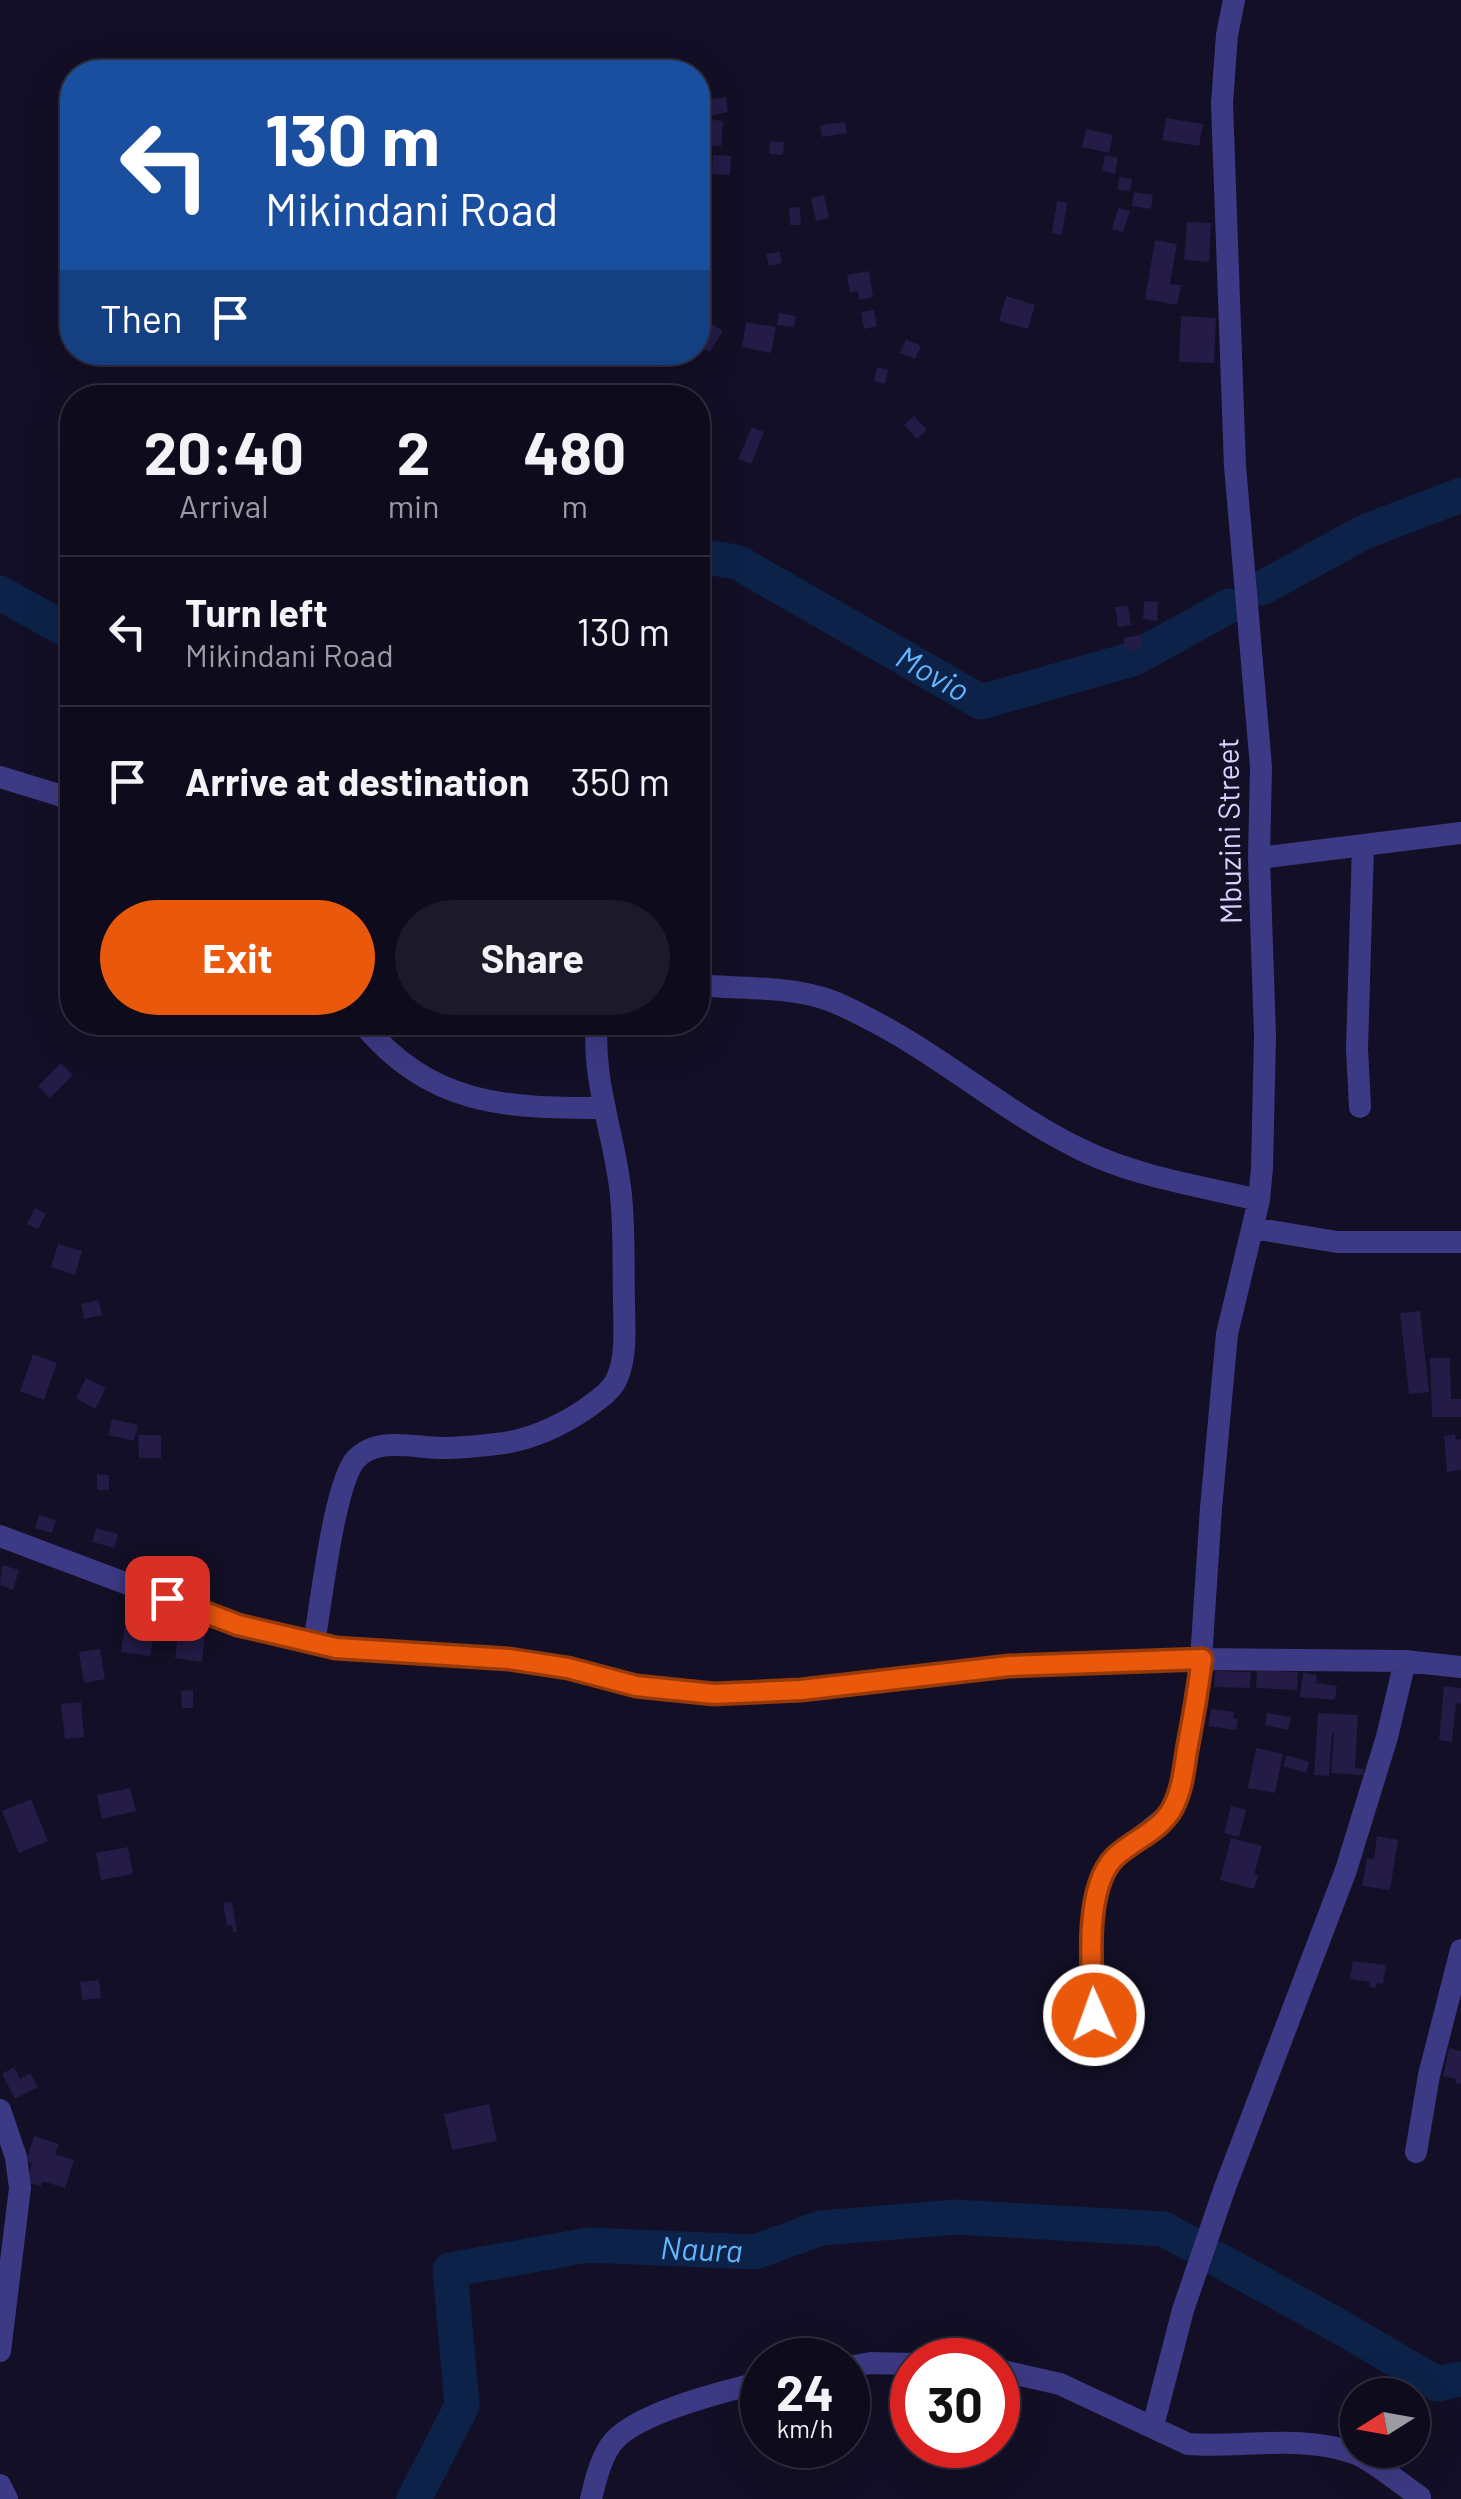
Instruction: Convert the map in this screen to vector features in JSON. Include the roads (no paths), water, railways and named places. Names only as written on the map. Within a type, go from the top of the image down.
[{"type":"street","name":"Mbuzini Street","points":[[1094,2015],[1091,1945],[1094,1904],[1103,1876],[1113,1859],[1170,1813],[1180,1792],[1202,1659],[1227,1334],[1258,1200],[1264,1110],[1261,767],[1234,466],[1222,103],[1234,0]]},
{"type":"street","points":[[0,777],[60,796]]},
{"type":"street","points":[[1259,858],[1461,833]]},
{"type":"street","points":[[1360,1107],[1357,1050],[1363,845]]},
{"type":"street","points":[[710,986],[792,992],[843,1006],[924,1050],[1083,1151],[1114,1164],[1258,1200]]},
{"type":"street","points":[[372,1035],[402,1063],[433,1083],[481,1100],[530,1108],[604,1108]]},
{"type":"street","points":[[314,1643],[336,1508],[347,1473],[356,1459],[372,1448],[389,1445],[444,1448],[523,1439],[576,1415],[605,1395],[618,1378],[623,1357],[623,1233],[620,1188],[595,1056],[596,1035]]},
{"type":"street","points":[[1253,1228],[1337,1242],[1461,1242]]},
{"type":"street","points":[[0,1536],[238,1625],[336,1648],[509,1659],[568,1668],[636,1686],[714,1694],[801,1690],[1009,1666],[1202,1659],[1405,1661],[1461,1666]]},
{"type":"street","points":[[1152,2426],[1183,2310],[1224,2190],[1346,1870],[1387,1737],[1405,1661]]},
{"type":"street","points":[[1416,2152],[1429,2075],[1461,1950]]},
{"type":"street","points":[[0,2110],[16,2157],[20,2188],[0,2351]]},
{"type":"street","points":[[1020,2375],[1060,2384],[1188,2444],[1313,2444],[1357,2454],[1420,2498]]},
{"type":"street","points":[[591,2499],[609,2447],[623,2431],[655,2415],[740,2387]]},
{"type":"street","points":[[0,2485],[7,2499]]},
{"type":"waterway","name":"Movio","points":[[1262,588],[1364,532],[1461,495]]},
{"type":"waterway","name":"Movio","points":[[710,558],[737,562],[981,702],[1133,659],[1229,606]]},
{"type":"waterway","name":"Movio","points":[[0,593],[60,626]]},
{"type":"waterway","name":"Naura","points":[[414,2499],[462,2406],[450,2270],[588,2245],[755,2252],[821,2228],[956,2217],[1164,2229],[1189,2243]]},
{"type":"waterway","name":"Naura","points":[[1217,2259],[1437,2384],[1461,2379]]}]
